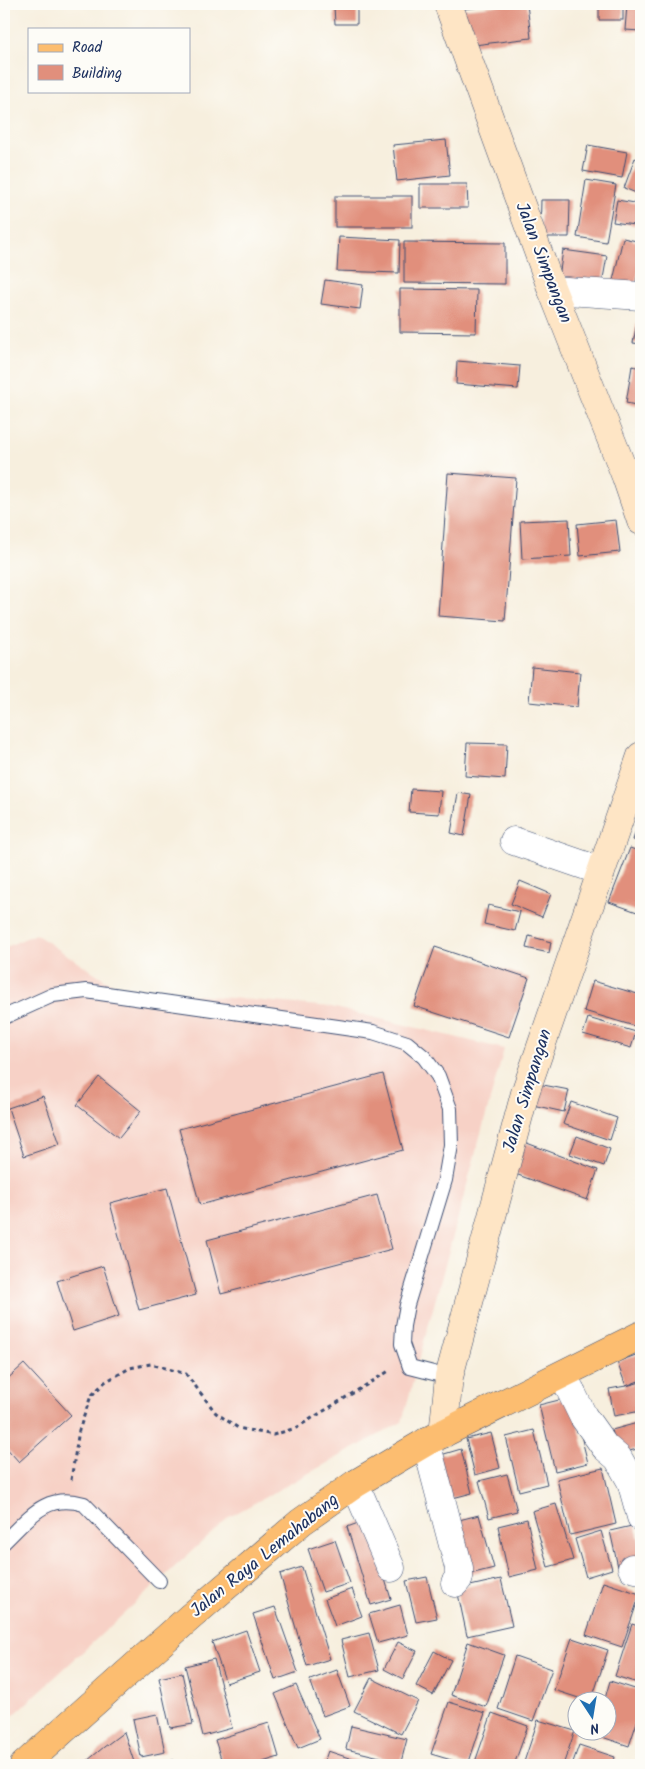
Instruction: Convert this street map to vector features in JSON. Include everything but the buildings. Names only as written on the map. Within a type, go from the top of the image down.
[{"type":"main road","name":"Jalan Raya Lemahabang","points":[[24,1765],[189,1618],[301,1522],[355,1484],[435,1438],[563,1376],[641,1334]]},
{"type":"street","name":"Jalan Simpangan","points":[[448,4],[552,290],[634,476],[641,521]]},
{"type":"street","points":[[552,290],[641,296]]},
{"type":"street","name":"Jalan Simpangan","points":[[435,1438],[449,1378],[525,1093],[641,756]]},
{"type":"street","points":[[514,841],[601,871]]},
{"type":"street","points":[[563,1376],[583,1416],[605,1447],[618,1458],[631,1481],[641,1517]]},
{"type":"street","points":[[435,1438],[459,1568],[459,1578],[455,1583]]},
{"type":"street","points":[[355,1484],[391,1568]]},
{"type":"lane","points":[[4,1017],[53,995],[86,991],[373,1032],[407,1043],[424,1057],[438,1076],[450,1109],[450,1145],[445,1180],[407,1304],[402,1344],[410,1367],[449,1378]]},
{"type":"lane","points":[[4,1542],[48,1504],[69,1500],[84,1504],[159,1581]]},
{"type":"path","points":[[69,1500],[79,1430],[91,1396],[105,1382],[130,1368],[151,1364],[186,1374],[216,1413],[238,1428],[273,1435],[296,1428],[406,1360]]},
{"type":"shaded area","points":[[35,934],[118,988],[331,1007],[504,1049],[402,1422],[229,1517],[4,1724],[4,948]]}]
